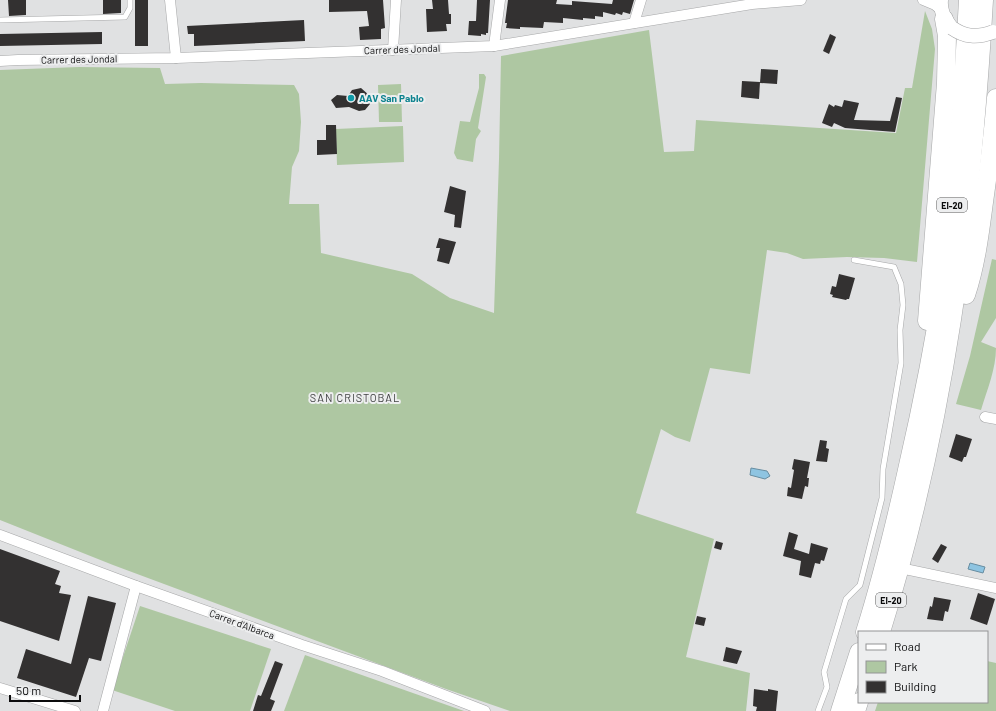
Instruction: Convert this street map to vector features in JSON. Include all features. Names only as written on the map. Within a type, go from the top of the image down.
[{"type":"highway","name":"EI-20","points":[[865,631],[891,539],[921,408],[936,330],[951,223],[968,0]]},
{"type":"highway","name":"EI-20","points":[[881,631],[900,568],[933,430],[947,355],[966,223],[981,53],[984,0]]},
{"type":"highway","points":[[921,408],[929,278],[946,67],[947,36],[944,14]]},
{"type":"highway","points":[[947,355],[971,280],[981,225],[991,152],[996,98]]},
{"type":"highway","points":[[840,711],[858,655]]},
{"type":"street","points":[[170,0],[176,58]]},
{"type":"street","points":[[393,50],[396,0]]},
{"type":"street","points":[[494,46],[500,0]]},
{"type":"street","points":[[634,24],[641,0]]},
{"type":"street","name":"Carrer des Jondal","points":[[0,62],[18,60],[176,58],[494,46],[634,24],[752,2],[801,0]]},
{"type":"street","points":[[923,0],[935,5],[959,33],[972,37],[983,36],[994,31]]},
{"type":"street","points":[[985,417],[996,419]]},
{"type":"street","name":"Carrer d'Albarca","points":[[0,535],[136,586],[302,645],[382,671],[485,711]]},
{"type":"street","points":[[900,568],[996,588]]},
{"type":"street","points":[[103,711],[136,586]]},
{"type":"street","points":[[0,688],[75,711]]},
{"type":"lane","points":[[0,20],[125,17],[130,8],[130,0]]},
{"type":"lane","points":[[818,711],[827,687],[824,672],[846,599],[860,585],[869,554],[882,498],[883,469],[901,363],[900,330],[903,305],[901,284],[894,267],[854,260]]},
{"type":"green space","points":[[925,11],[932,29],[935,49],[917,262],[884,258],[847,257],[803,259],[787,253],[767,250],[750,374],[710,368],[690,442],[675,437],[661,429],[636,513],[714,539],[686,657],[750,673],[746,711],[510,711],[446,689],[113,565],[0,520],[0,70],[79,67],[160,68],[165,84],[201,83],[294,85],[299,94],[301,122],[299,151],[292,167],[289,204],[319,204],[321,253],[412,274],[450,298],[494,313],[501,56],[649,30],[664,152],[694,151],[696,120],[896,133],[905,88],[912,88]]},
{"type":"green space","points":[[479,74],[484,74],[486,77],[478,128],[481,131],[476,139],[473,162],[457,159],[454,153],[460,121],[470,122],[479,88]]},
{"type":"green space","points":[[401,84],[402,122],[379,122],[378,85]]},
{"type":"green space","points":[[403,126],[404,162],[337,165],[336,129]]},
{"type":"green space","points":[[992,259],[996,260],[996,318],[981,342],[996,348],[996,356],[991,379],[981,410],[956,404],[970,356]]},
{"type":"green space","points":[[140,606],[271,649],[250,711],[175,711],[112,690]]},
{"type":"green space","points":[[305,655],[464,711],[284,711]]},
{"type":"green space","points":[[988,661],[996,663],[996,711],[875,711],[878,703],[988,703]]},
{"type":"water","points":[[751,468],[767,471],[770,476],[765,479],[750,475]]},
{"type":"water","points":[[970,563],[985,567],[983,573],[968,569]]},
{"type":"building","points":[[8,0],[26,0],[26,15],[9,16]]},
{"type":"building","points":[[103,0],[121,0],[121,13],[103,14]]},
{"type":"building","points":[[135,0],[148,0],[148,46],[135,46]]},
{"type":"building","points":[[329,0],[383,0],[385,28],[381,29],[381,39],[360,40],[359,27],[369,26],[367,11],[329,12]]},
{"type":"building","points":[[432,0],[448,0],[449,14],[451,14],[451,24],[446,24],[447,31],[427,32],[426,9],[433,9]]},
{"type":"building","points":[[477,0],[490,0],[488,33],[486,33],[486,35],[481,34],[481,36],[468,35],[469,21],[476,21]]},
{"type":"building","points":[[508,0],[557,0],[556,4],[572,5],[572,1],[612,4],[613,0],[634,0],[630,14],[623,12],[622,15],[616,13],[615,15],[603,12],[603,17],[595,16],[595,19],[583,18],[583,20],[563,18],[563,23],[544,22],[543,28],[520,27],[520,29],[506,28],[507,23],[505,23]]},
{"type":"building","points":[[304,20],[305,41],[194,46],[194,34],[188,34],[187,26]]},
{"type":"building","points":[[102,32],[102,44],[0,46],[0,34]]},
{"type":"building","points":[[830,34],[836,37],[829,54],[823,51]]},
{"type":"building","points":[[761,69],[778,70],[777,84],[760,83]]},
{"type":"building","points":[[742,81],[760,82],[759,99],[741,97]]},
{"type":"building","name":"AAV San Pablo","points":[[361,88],[370,96],[370,104],[365,110],[359,111],[349,107],[336,108],[331,100],[337,95],[348,96],[352,90]]},
{"type":"building","points":[[896,97],[902,98],[895,132],[845,128],[834,123],[832,127],[822,123],[829,104],[834,107],[835,105],[842,107],[844,100],[859,103],[854,120],[890,121]]},
{"type":"building","points":[[326,125],[336,125],[337,154],[317,155],[317,140],[326,140]]},
{"type":"building","points":[[450,186],[466,191],[461,228],[454,227],[455,215],[444,212]]},
{"type":"building","points":[[439,238],[456,242],[449,264],[437,261],[440,248],[436,248]]},
{"type":"building","points":[[839,274],[855,278],[849,299],[846,300],[832,297],[833,295],[830,294],[832,286],[836,287]]},
{"type":"building","points":[[956,434],[972,439],[966,457],[964,457],[962,462],[949,457]]},
{"type":"building","points":[[820,440],[827,441],[826,448],[829,449],[827,462],[816,461]]},
{"type":"building","points":[[794,459],[810,462],[807,478],[809,478],[808,487],[805,486],[802,499],[787,496],[788,487],[791,488]]},
{"type":"building","points":[[789,532],[798,535],[794,549],[809,554],[811,543],[828,548],[824,561],[821,560],[820,564],[815,563],[811,578],[799,575],[801,561],[783,556]]},
{"type":"building","points":[[716,541],[723,543],[721,550],[714,548]]},
{"type":"building","points":[[941,544],[947,547],[938,563],[932,559]]},
{"type":"building","points":[[0,549],[60,571],[55,584],[61,586],[59,593],[71,595],[59,641],[0,621]]},
{"type":"building","points":[[978,593],[995,599],[987,625],[970,619]]},
{"type":"building","points":[[88,596],[116,603],[101,661],[89,658],[76,697],[17,678],[26,649],[71,664]]},
{"type":"building","points":[[934,597],[951,600],[948,612],[945,611],[943,621],[927,619]]},
{"type":"building","points":[[697,616],[706,618],[704,626],[695,624]]},
{"type":"building","points":[[726,647],[742,651],[737,664],[723,661]]},
{"type":"building","points":[[275,661],[283,664],[270,699],[275,701],[271,711],[253,711],[258,695],[261,696]]},
{"type":"building","points":[[754,689],[778,691],[776,711],[756,711],[757,707],[753,706]]},
{"type":"place","name":"AAV San Pablo","points":[[351,98]]},
{"type":"district","name":"SAN CRISTOBAL","points":[[355,397]]}]
